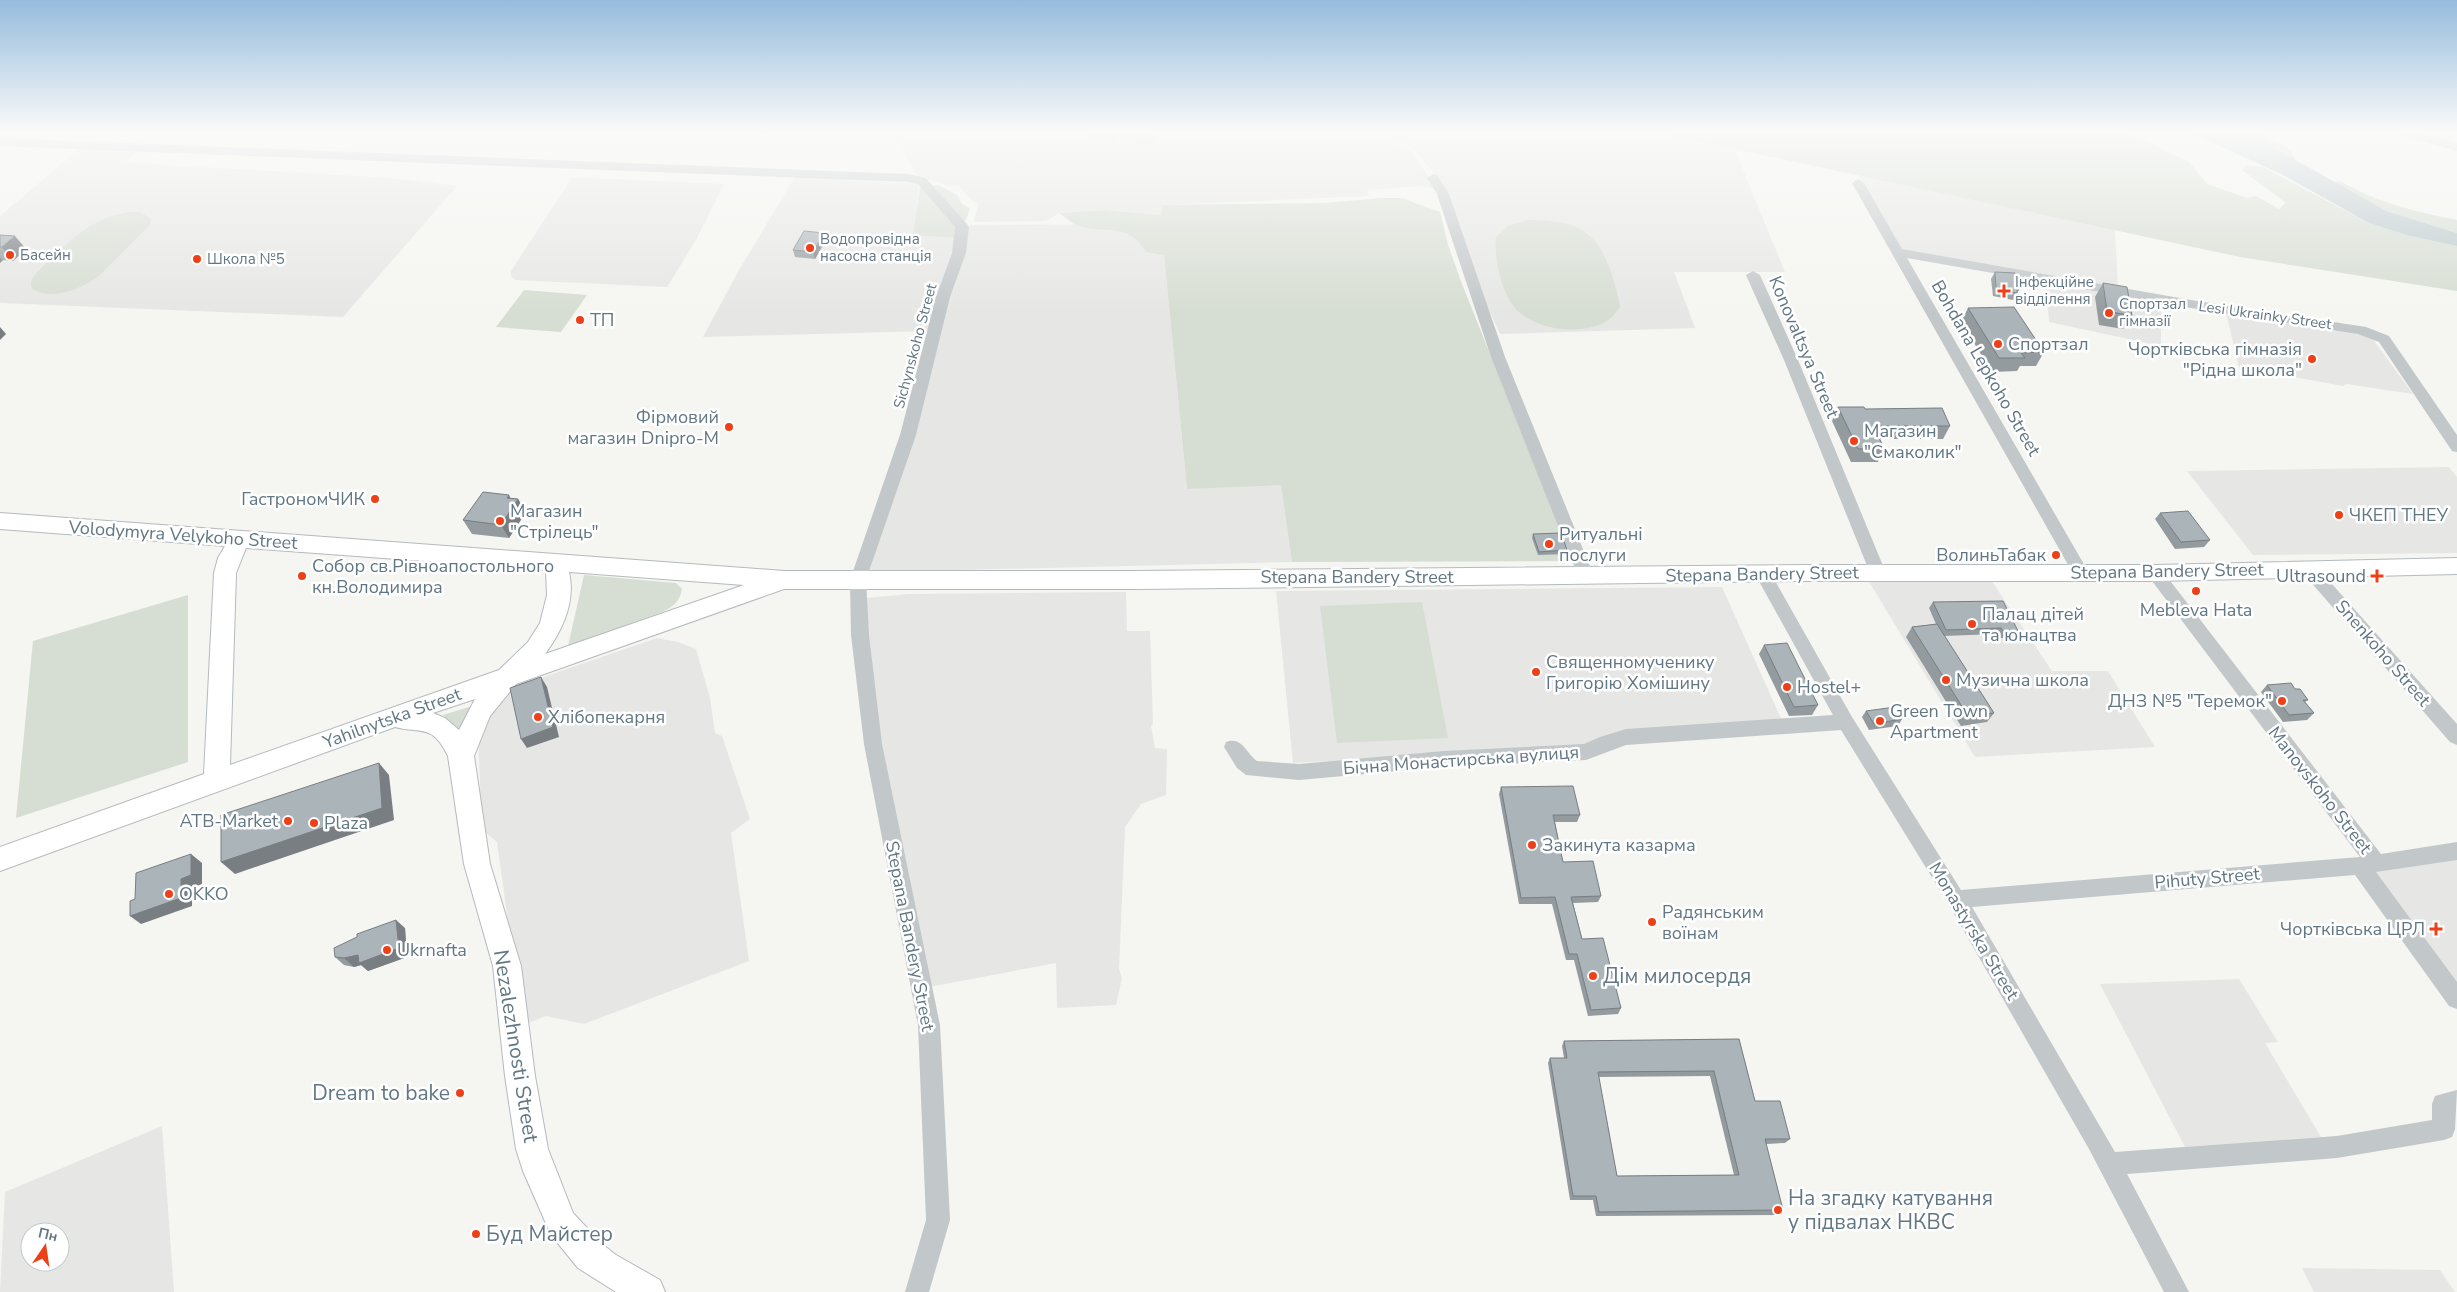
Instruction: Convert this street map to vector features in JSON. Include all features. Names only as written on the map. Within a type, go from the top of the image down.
[{"type":"main road","name":"Volodymyra Velykoho Street","points":[[0,521],[784,580]]},
{"type":"main road","points":[[217,782],[225,573],[229,558],[239,540]]},
{"type":"main road","points":[[462,756],[484,703],[536,649],[553,624],[559,591],[559,573],[556,564]]},
{"type":"main road","name":"Stepana Bandery Street","points":[[784,580],[2081,573],[2457,566]]},
{"type":"main road","name":"Yahilnytska Street","points":[[0,859],[391,718],[784,580]]},
{"type":"main road","name":"Nezalezhnosti Street","points":[[391,718],[412,718],[430,722],[445,730],[455,742],[462,756],[477,864],[506,966],[520,1076],[532,1149],[562,1224],[590,1256],[644,1291]]},
{"type":"street","name":"Sichynskoho Street","points":[[858,580],[908,435],[943,297],[959,253],[962,227],[931,192]]},
{"type":"street","points":[[1442,192],[1498,357],[1586,576]]},
{"type":"street","name":"Bohdana Lepkoho Street","points":[[1863,192],[2081,573]]},
{"type":"street","name":"Lesi Ukrainky Street","points":[[1898,252],[2191,304],[2361,330],[2384,339],[2457,448]]},
{"type":"street","name":"Konovaltsya Street","points":[[1753,276],[1794,368],[1878,573]]},
{"type":"street","name":"Snenkoho Street","points":[[2308,568],[2457,737]]},
{"type":"street","name":"Manovskoho Street","points":[[2155,572],[2369,865],[2457,999]]},
{"type":"street","name":"Monastyrska Street","points":[[1763,574],[1846,722],[1956,899],[2110,1164],[2177,1292]]},
{"type":"street","name":"Stepana Bandery Street","points":[[858,580],[860,635],[873,744],[929,1024],[938,1220],[917,1292]]},
{"type":"street","name":"Бічна Монастирська вулиця","points":[[1233,747],[1244,762],[1253,769],[1299,772],[1444,759],[1586,752],[1607,742],[1626,737],[1846,722]]},
{"type":"street","name":"Pihuty Street","points":[[1956,899],[2369,865],[2457,851]]},
{"type":"street","points":[[2110,1164],[2337,1147],[2444,1129],[2443,1104],[2457,1101]]},
{"type":"shaded area","name":"Школа №5","points":[[28,192],[452,192],[343,317],[0,303],[0,216]]},
{"type":"shaded area","points":[[563,192],[720,192],[696,240],[667,287],[516,280],[511,276],[511,271]]},
{"type":"shaded area","points":[[786,192],[918,192],[914,235],[955,238],[954,250],[927,331],[703,337],[739,270]]},
{"type":"shaded area","points":[[919,192],[927,192],[950,216],[955,231],[955,238],[913,235]]},
{"type":"shaded area","points":[[937,192],[952,192],[957,195],[962,204],[970,208],[964,221]]},
{"type":"shaded area","points":[[964,192],[1368,192],[1369,196],[1162,205],[1161,215],[1105,210],[1059,213],[1046,221],[974,222],[978,204],[971,200]]},
{"type":"shaded area","points":[[1445,192],[1752,192],[1785,272],[1674,272],[1695,328],[1500,334],[1477,284]]},
{"type":"shaded area","points":[[1868,192],[1939,192],[2115,230],[2118,288],[1900,249]]},
{"type":"shaded area","points":[[1937,192],[2231,192],[2247,198],[2256,196],[2279,209],[2286,203],[2272,192],[2311,192],[2369,223],[2410,236],[2457,246],[2457,291],[2240,257]]},
{"type":"shaded area","points":[[2314,192],[2353,192],[2386,211],[2457,233],[2457,246],[2410,236],[2369,223]]},
{"type":"shaded area","points":[[2351,192],[2362,192],[2411,210],[2457,220],[2457,233],[2386,211]]},
{"type":"shaded area","points":[[1402,198],[1440,212],[1448,245],[1462,284],[1573,561],[1292,562],[1281,485],[1187,489],[1164,255],[1146,252],[1132,236],[1116,231],[1079,226],[1059,213],[1105,210],[1161,215],[1162,205],[1324,203]]},
{"type":"shaded area","points":[[130,212],[140,212],[151,219],[150,225],[99,276],[75,289],[58,294],[49,294],[32,289],[31,281],[33,277],[69,242],[102,220]]},
{"type":"shaded area","points":[[1527,220],[1543,220],[1568,224],[1579,228],[1596,243],[1610,269],[1620,307],[1610,319],[1600,325],[1587,328],[1560,329],[1534,322],[1514,307],[1505,292],[1499,274],[1496,237],[1508,226]]},
{"type":"shaded area","points":[[1161,224],[1187,489],[1281,484],[1292,562],[876,572],[870,570],[967,227],[972,225]]},
{"type":"shaded area","points":[[2046,282],[2161,302],[2161,346],[2049,322]]},
{"type":"shaded area","points":[[524,290],[587,295],[561,332],[496,327]]},
{"type":"shaded area","name":"Чортківська гімназія \"Рідна школа\"","points":[[2226,313],[2347,330],[2372,338],[2413,394],[2346,384],[2343,386],[2239,367]]},
{"type":"shaded area","name":"ЧКЕП ТНЕУ","points":[[2449,467],[2457,477],[2457,553],[2253,555],[2187,471]]},
{"type":"shaded area","points":[[584,575],[676,583],[682,589],[678,600],[673,606],[662,612],[568,646]]},
{"type":"shaded area","points":[[1868,580],[1991,580],[2052,671],[2108,671],[2155,747],[1975,757]]},
{"type":"shaded area","points":[[1722,587],[1783,723],[1580,748],[1293,763],[1276,591]]},
{"type":"shaded area","points":[[1126,592],[1127,631],[1150,631],[1153,724],[1151,726],[1155,748],[1167,749],[1166,795],[1141,804],[1125,827],[1119,969],[1122,978],[1116,1005],[1057,1008],[1056,963],[929,987],[889,788],[868,657],[865,598],[909,594]]},
{"type":"shaded area","points":[[188,595],[188,762],[16,818],[33,641]]},
{"type":"shaded area","points":[[1422,602],[1448,738],[1337,743],[1320,606]]},
{"type":"shaded area","points":[[657,638],[678,642],[696,649],[710,698],[715,733],[722,736],[750,819],[731,833],[749,961],[584,1024],[546,1016],[526,1024],[515,972],[497,842],[486,833],[481,806],[478,737],[480,728],[506,690]]},
{"type":"shaded area","points":[[472,706],[461,732],[443,715]]},
{"type":"shaded area","name":"Чортківська ЦРЛ","points":[[2457,859],[2457,986],[2374,872]]},
{"type":"shaded area","points":[[2239,979],[2278,1042],[2265,1043],[2321,1137],[2185,1147],[2100,984]]},
{"type":"shaded area","points":[[162,1126],[174,1292],[0,1292],[5,1192]]},
{"type":"shaded area","points":[[2302,1268],[2440,1270],[2455,1292],[2314,1292]]},
{"type":"building","points":[[804,231],[824,233],[813,252],[793,250]]},
{"type":"building","points":[[0,235],[15,236],[0,247]]},
{"type":"building","points":[[1995,272],[2015,273],[2015,278],[2018,279],[2019,290],[2017,289],[2017,293],[1996,289]]},
{"type":"building","points":[[2103,283],[2127,287],[2132,316],[2107,311]]},
{"type":"building","points":[[2014,307],[2044,352],[2021,353],[2025,358],[1999,358],[1968,308]]},
{"type":"building","points":[[1838,407],[1864,407],[1865,409],[1942,408],[1950,426],[1873,426],[1884,448],[1858,449]]},
{"type":"building","points":[[483,492],[509,495],[507,498],[518,499],[501,525],[463,520]]},
{"type":"building","points":[[2188,511],[2210,540],[2181,542],[2160,513]]},
{"type":"building","name":"Ритуальні послуги","points":[[1561,533],[1567,550],[1539,552],[1533,534]]},
{"type":"building","name":"Палац дітей та юнацтва","points":[[2003,601],[2018,631],[2003,631],[2001,628],[1946,630],[1933,602]]},
{"type":"building","points":[[1937,624],[1994,713],[1968,716],[1912,627]]},
{"type":"building","points":[[1787,643],[1818,705],[1794,707],[1764,645]]},
{"type":"building","name":"Хлібопекарня","points":[[541,677],[553,727],[521,739],[510,688]]},
{"type":"building","points":[[2291,683],[2295,689],[2300,689],[2308,700],[2303,700],[2314,713],[2289,715],[2267,685]]},
{"type":"building","points":[[1895,707],[1902,719],[1874,724],[1866,711]]},
{"type":"building","points":[[379,763],[382,808],[221,862],[221,815]]},
{"type":"building","name":"Закинута казарма","points":[[1573,786],[1580,815],[1553,815],[1563,862],[1593,861],[1601,896],[1571,897],[1582,939],[1603,938],[1621,1008],[1591,1010],[1577,954],[1569,954],[1555,897],[1521,898],[1501,787]]},
{"type":"building","points":[[191,854],[191,875],[181,879],[181,898],[130,916],[130,901],[135,899],[136,873]]},
{"type":"building","points":[[396,920],[399,948],[359,963],[358,955],[344,958],[335,957],[334,948],[357,937],[357,934]]},
{"type":"building","points":[[1739,1039],[1755,1101],[1780,1101],[1790,1139],[1765,1139],[1783,1210],[1599,1212],[1596,1196],[1573,1196],[1550,1058],[1567,1058],[1564,1041]],"holes":[[[1714,1071],[1739,1175],[1617,1176],[1598,1072]]]},
{"type":"place","name":"Водопровідна насосна станція","points":[[810,248]]},
{"type":"place","name":"Басейн","points":[[10,255]]},
{"type":"place","name":"Школа №5","points":[[197,259]]},
{"type":"place","name":"Інфекційне відділення","points":[[2004,291]]},
{"type":"place","name":"Спортзал гімназії","points":[[2109,313]]},
{"type":"place","name":"ТП","points":[[580,320]]},
{"type":"place","name":"Спортзал","points":[[1998,344]]},
{"type":"place","name":"Чортківська гімназія \"Рідна школа\"","points":[[2312,359]]},
{"type":"place","name":"Фірмовий магазин Dnipro-M","points":[[729,427]]},
{"type":"place","name":"Магазин \"Смаколик\"","points":[[1854,441]]},
{"type":"place","name":"ГастрономЧИК","points":[[375,499]]},
{"type":"place","name":"ЧКЕП ТНЕУ","points":[[2339,515]]},
{"type":"place","name":"Магазин \"Стрілець\"","points":[[500,521]]},
{"type":"place","name":"Ритуальні послуги","points":[[1549,544]]},
{"type":"place","name":"ВолиньТабак","points":[[2056,555]]},
{"type":"place","name":"Собор св.Рівноапостольного кн.Володимира","points":[[302,576]]},
{"type":"place","name":"Ultrasound","points":[[2377,576]]},
{"type":"place","name":"Mebleva Hata","points":[[2196,591]]},
{"type":"place","name":"Палац дітей та юнацтва","points":[[1972,624]]},
{"type":"place","name":"Священномученику Григорію Хомішину","points":[[1536,672]]},
{"type":"place","name":"Музична школа","points":[[1946,680]]},
{"type":"place","name":"Hostel+","points":[[1787,687]]},
{"type":"place","name":"ДНЗ №5 \"Теремок\"","points":[[2282,701]]},
{"type":"place","name":"Хлібопекарня","points":[[538,717]]},
{"type":"place","name":"Green Town Apartment","points":[[1880,721]]},
{"type":"place","name":"ATB-Market","points":[[288,821]]},
{"type":"place","name":"Plaza","points":[[314,823]]},
{"type":"place","name":"Закинута казарма","points":[[1532,845]]},
{"type":"place","name":"OKKO","points":[[169,894]]},
{"type":"place","name":"Радянським воїнам","points":[[1652,922]]},
{"type":"place","name":"Чортківська ЦРЛ","points":[[2436,929]]},
{"type":"place","name":"Ukrnafta","points":[[387,950]]},
{"type":"place","name":"Дім милосердя","points":[[1593,976]]},
{"type":"place","name":"Dream to bake","points":[[460,1093]]},
{"type":"place","name":"На згадку катування у підвалах НКВС","points":[[1778,1210]]},
{"type":"place","name":"Буд Майстер","points":[[476,1234]]}]
